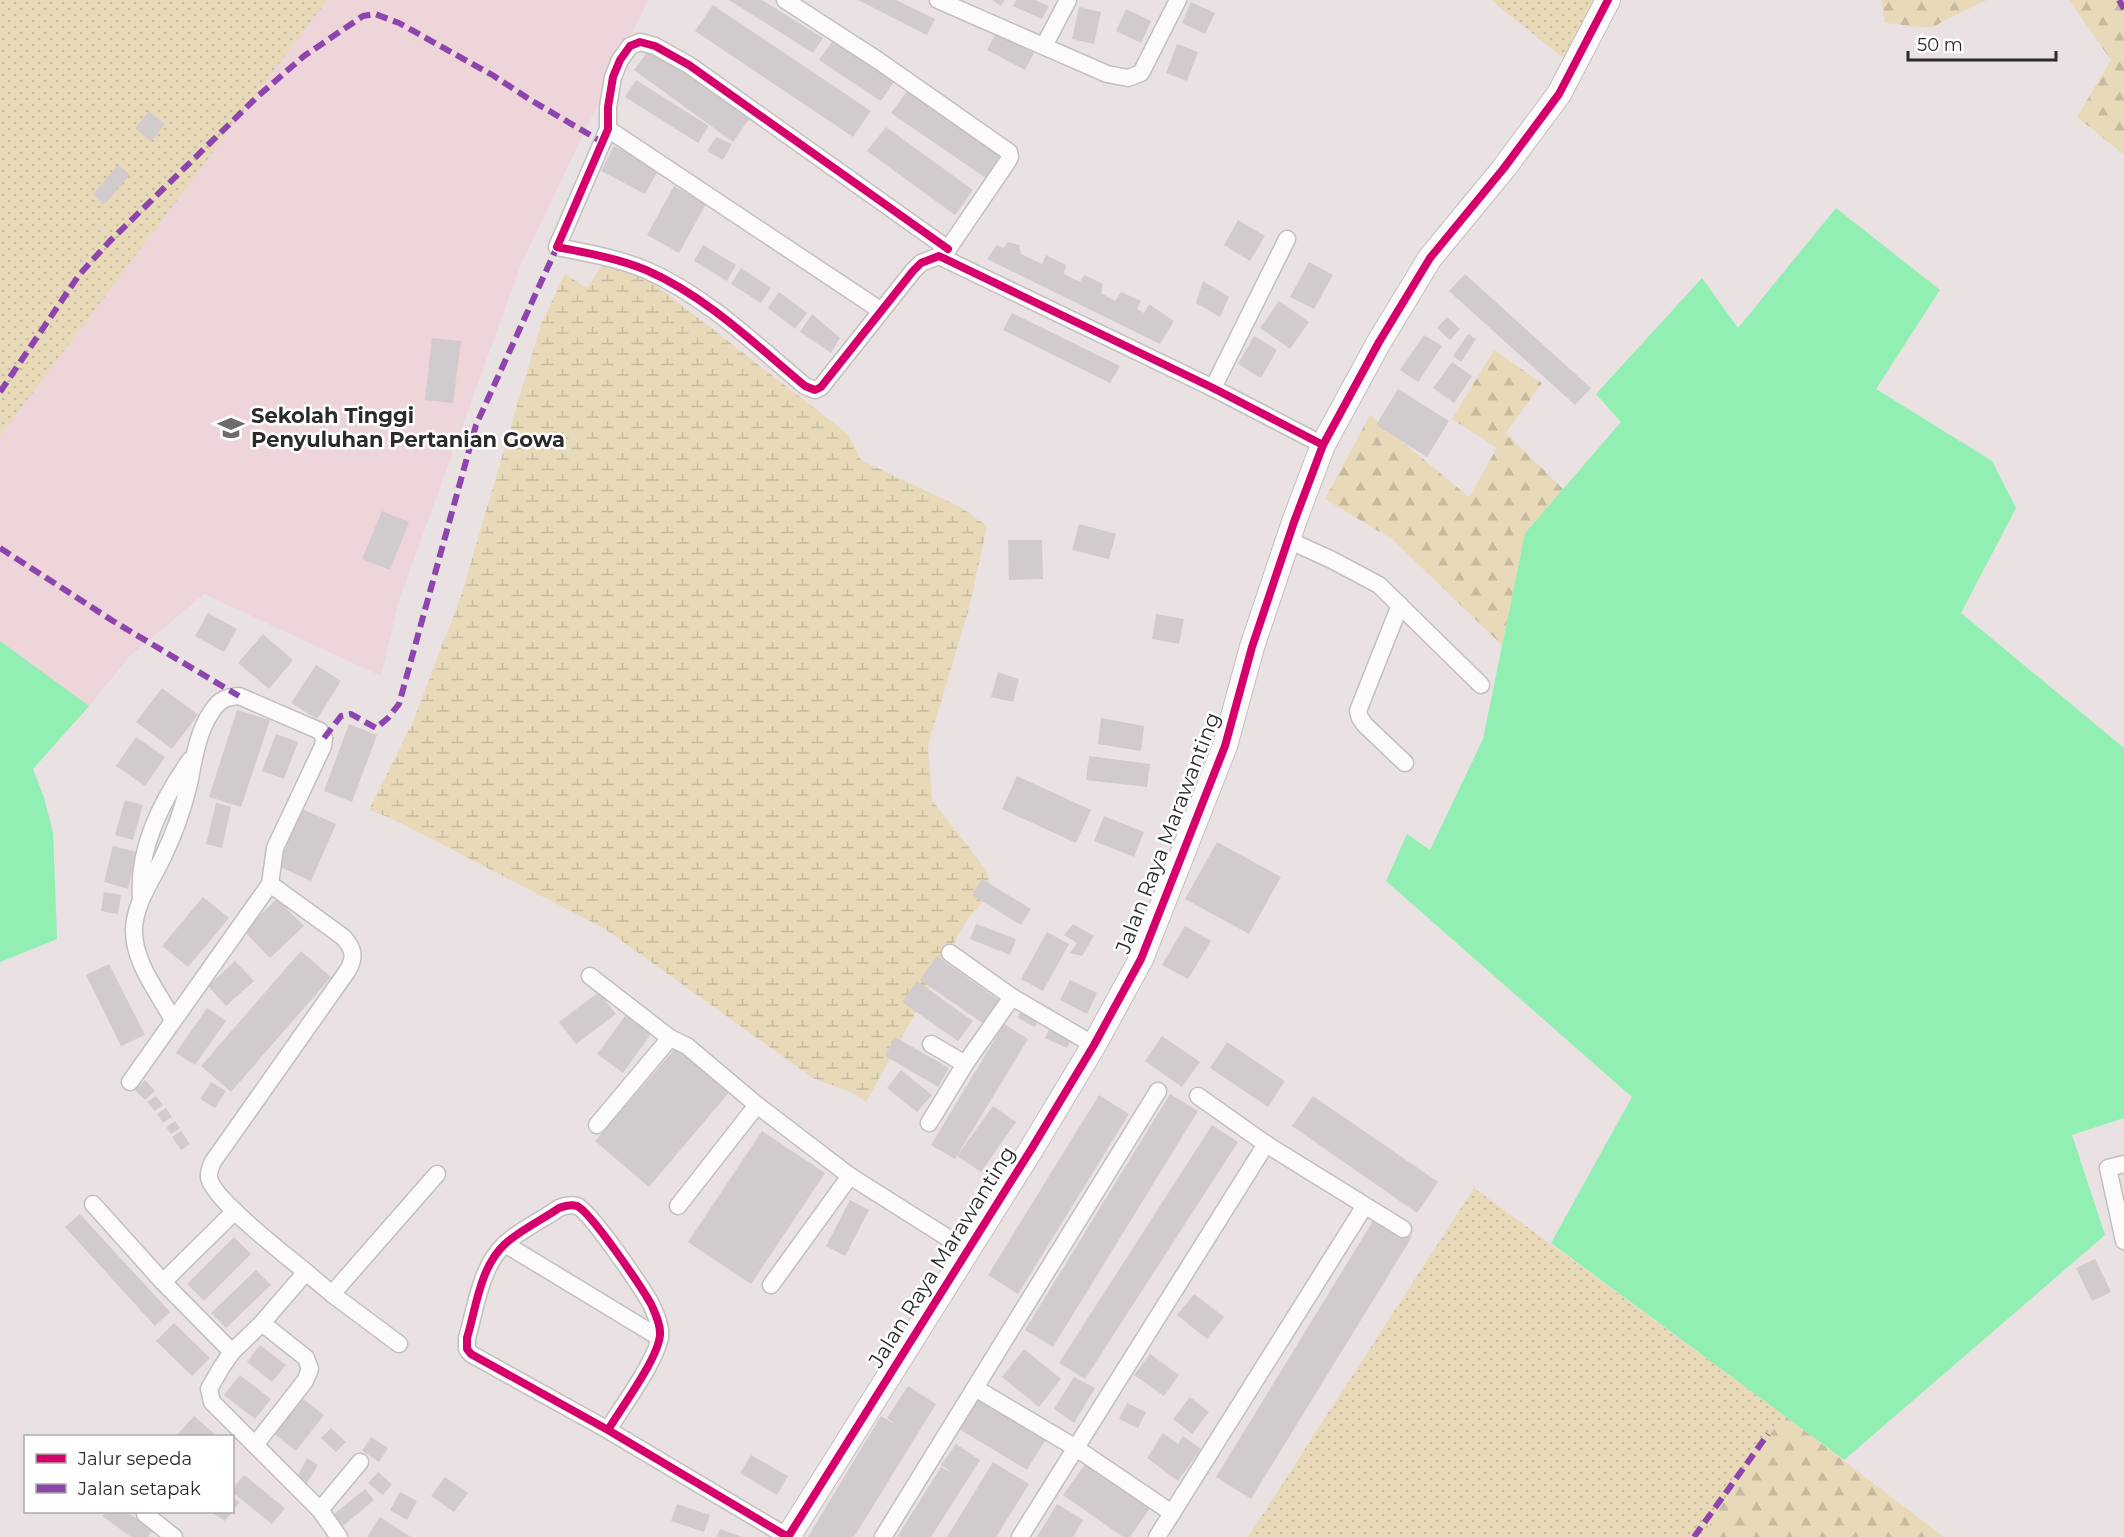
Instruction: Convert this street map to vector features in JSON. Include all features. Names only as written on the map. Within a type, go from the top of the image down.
[{"type":"street","points":[[785,0],[879,61],[1009,152],[1010,157],[944,253],[921,263],[913,271],[821,387],[812,390],[738,329],[667,280],[612,258],[557,248],[608,129],[609,91],[620,60],[630,46],[646,42],[704,75],[944,253],[1323,445]]},
{"type":"street","points":[[938,0],[1107,74],[1121,78],[1136,76],[1144,68],[1178,0]]},
{"type":"street","points":[[1044,46],[1068,0]]},
{"type":"street","name":"Jalan Raya Marawanting","points":[[788,1537],[1032,1148],[1094,1045],[1150,939],[1225,746],[1252,647],[1323,445],[1379,342],[1430,258],[1504,168],[1559,94],[1608,0]]},
{"type":"street","points":[[608,129],[880,310]]},
{"type":"street","points":[[1213,388],[1287,239]]},
{"type":"street","points":[[1288,540],[1370,579],[1400,605],[1481,685]]},
{"type":"street","points":[[1400,605],[1358,711],[1365,724],[1406,764]]},
{"type":"street","points":[[130,1082],[270,884],[275,849],[322,746],[324,738],[320,731],[239,696],[228,697],[220,701],[205,723],[194,753],[189,785],[177,824],[141,900],[134,927],[135,944],[147,974],[173,1020]]},
{"type":"street","points":[[270,884],[343,937],[349,944],[353,956],[348,970],[212,1164],[209,1172],[211,1183],[218,1194],[235,1211],[306,1272],[399,1344]]},
{"type":"street","points":[[950,953],[1012,997],[1094,1045]]},
{"type":"street","points":[[590,976],[670,1038],[687,1046],[757,1105],[850,1176],[967,1250]]},
{"type":"street","points":[[929,1123],[965,1064],[1012,997]]},
{"type":"street","points":[[597,1125],[670,1038]]},
{"type":"street","points":[[931,1044],[965,1064]]},
{"type":"street","points":[[883,1537],[1158,1091]]},
{"type":"street","points":[[1198,1096],[1266,1144],[1364,1207],[1403,1228]]},
{"type":"street","points":[[678,1206],[757,1105]]},
{"type":"street","points":[[1020,1537],[1266,1144]]},
{"type":"street","points":[[2124,1164],[2108,1168],[2124,1241]]},
{"type":"street","points":[[332,1294],[437,1174]]},
{"type":"street","points":[[771,1285],[850,1176]]},
{"type":"street","points":[[93,1204],[163,1282],[232,1352]]},
{"type":"street","points":[[608,1430],[641,1377],[660,1338],[657,1319],[643,1291],[594,1222],[580,1208],[572,1205],[559,1208],[505,1244],[494,1257],[486,1271],[466,1338],[467,1348],[476,1359],[608,1430],[788,1537]]},
{"type":"street","points":[[1157,1537],[1364,1207]]},
{"type":"street","points":[[163,1282],[235,1211]]},
{"type":"street","points":[[505,1244],[660,1338]]},
{"type":"street","points":[[306,1272],[262,1323],[232,1352],[212,1382],[209,1396],[212,1402],[320,1510],[339,1537]]},
{"type":"street","points":[[255,1445],[305,1381],[310,1369],[306,1358],[262,1323]]},
{"type":"street","points":[[975,1388],[1076,1448],[1172,1513]]},
{"type":"street","points":[[320,1510],[360,1462]]},
{"type":"street","points":[[145,1514],[174,1537]]},
{"type":"shaded area","name":"Sekolah Tinggi Penyuluhan Pertanian Gowa","points":[[0,0],[648,0],[522,262],[398,603],[381,676],[204,594],[129,657],[33,769],[44,798],[53,833],[57,939],[0,962]]},
{"type":"shaded area","points":[[1836,208],[1940,290],[1876,389],[1992,461],[2016,508],[1961,613],[2124,748],[2124,1118],[2072,1135],[2105,1235],[1844,1460],[1551,1243],[1632,1097],[1386,881],[1407,834],[1430,850],[1483,739],[1525,533],[1621,422],[1596,394],[1702,278],[1738,328]]},
{"type":"shaded area","points":[[0,641],[89,706],[33,769],[44,798],[53,833],[57,939],[0,962]]},
{"type":"green space","points":[[0,0],[327,0],[0,436]]},
{"type":"green space","points":[[1491,0],[1596,0],[1566,60]]},
{"type":"green space","points":[[1881,0],[1987,0],[1930,28],[1885,23]]},
{"type":"green space","points":[[2069,0],[2124,0],[2124,155],[2077,117],[2111,60]]},
{"type":"green space","points":[[609,255],[654,284],[848,434],[861,460],[962,508],[987,526],[970,605],[928,745],[932,800],[986,870],[992,892],[968,918],[866,1102],[853,1093],[813,1078],[605,929],[393,819],[369,810],[412,724],[461,596],[541,324],[565,274],[587,288]]},
{"type":"green space","points":[[1494,350],[1542,383],[1506,433],[1563,489],[1525,533],[1502,645],[1393,540],[1325,499],[1370,415],[1469,497],[1497,448],[1452,419]]},
{"type":"green space","points":[[1474,1188],[1785,1416],[1751,1458],[1702,1537],[1248,1537]]},
{"type":"green space","points":[[1785,1416],[1944,1537],[1702,1537],[1751,1458]]},
{"type":"building","points":[[729,0],[762,0],[823,38],[813,53]]},
{"type":"building","points":[[858,0],[896,0],[935,19],[927,35]]},
{"type":"building","points":[[992,0],[1005,0],[1001,6]]},
{"type":"building","points":[[1016,0],[1035,0],[1049,6],[1042,19],[1013,6]]},
{"type":"building","points":[[1191,2],[1215,13],[1205,34],[1182,23]]},
{"type":"building","points":[[713,5],[871,111],[853,137],[695,31]]},
{"type":"building","points":[[1079,7],[1101,12],[1094,44],[1072,39]]},
{"type":"building","points":[[1126,9],[1151,21],[1141,43],[1116,31]]},
{"type":"building","points":[[996,33],[1034,53],[1025,70],[987,50]]},
{"type":"building","points":[[834,39],[895,80],[881,101],[819,60]]},
{"type":"building","points":[[1177,44],[1198,52],[1187,81],[1166,73]]},
{"type":"building","points":[[651,47],[749,119],[733,142],[634,70]]},
{"type":"building","points":[[636,80],[709,126],[698,143],[625,97]]},
{"type":"building","points":[[910,87],[1008,155],[990,181],[891,113]]},
{"type":"building","points":[[149,111],[165,124],[151,142],[135,128]]},
{"type":"building","points":[[886,127],[973,190],[955,215],[867,151]]},
{"type":"building","points":[[716,137],[732,144],[723,160],[707,151]]},
{"type":"building","points":[[614,146],[659,169],[645,194],[601,171]]},
{"type":"building","points":[[118,165],[130,175],[104,205],[93,194]]},
{"type":"building","points":[[674,186],[706,204],[679,253],[647,235]]},
{"type":"building","points":[[1238,220],[1265,236],[1250,261],[1224,245]]},
{"type":"building","points":[[1008,242],[1019,245],[1021,254],[1042,264],[1046,255],[1066,265],[1064,274],[1080,282],[1084,275],[1103,284],[1101,293],[1115,301],[1121,292],[1141,301],[1137,309],[1144,313],[1149,304],[1174,321],[1160,344],[987,259],[997,245],[1004,248]]},
{"type":"building","points":[[703,245],[736,265],[727,281],[694,261]]},
{"type":"building","points":[[1309,262],[1333,275],[1314,309],[1290,297]]},
{"type":"building","points":[[741,268],[771,288],[761,303],[731,284]]},
{"type":"building","points":[[1465,274],[1591,388],[1575,405],[1449,291]]},
{"type":"building","points":[[1203,281],[1229,297],[1220,317],[1196,303]]},
{"type":"building","points":[[779,292],[807,313],[795,329],[768,308]]},
{"type":"building","points":[[1279,301],[1309,322],[1290,349],[1260,328]]},
{"type":"building","points":[[1012,313],[1120,366],[1110,383],[1003,330]]},
{"type":"building","points":[[812,314],[840,338],[831,353],[800,332]]},
{"type":"building","points":[[1447,317],[1460,329],[1450,340],[1437,328]]},
{"type":"building","points":[[1468,334],[1476,339],[1461,362],[1453,356]]},
{"type":"building","points":[[1424,335],[1442,346],[1418,382],[1400,370]]},
{"type":"building","points":[[1254,336],[1277,350],[1261,378],[1238,364]]},
{"type":"building","points":[[432,338],[461,341],[453,403],[425,400]]},
{"type":"building","points":[[1452,362],[1472,376],[1454,403],[1433,388]]},
{"type":"building","points":[[1398,389],[1449,421],[1427,457],[1376,425]]},
{"type":"building","points":[[382,511],[409,522],[390,570],[362,559]]},
{"type":"building","points":[[1079,524],[1116,534],[1109,559],[1072,550]]},
{"type":"building","points":[[1008,540],[1042,540],[1043,579],[1009,580]]},
{"type":"building","points":[[208,613],[237,629],[224,652],[195,636]]},
{"type":"building","points":[[1156,614],[1184,619],[1179,644],[1152,639]]},
{"type":"building","points":[[263,634],[293,660],[269,689],[238,663]]},
{"type":"building","points":[[316,665],[341,681],[317,719],[291,703]]},
{"type":"building","points":[[998,672],[1019,679],[1013,702],[991,697]]},
{"type":"building","points":[[162,688],[198,715],[172,749],[136,722]]},
{"type":"building","points":[[237,710],[270,720],[241,807],[209,797]]},
{"type":"building","points":[[1101,718],[1144,726],[1141,751],[1098,744]]},
{"type":"building","points":[[349,724],[377,735],[352,802],[324,791]]},
{"type":"building","points":[[276,734],[298,742],[284,779],[262,771]]},
{"type":"building","points":[[136,737],[165,757],[145,786],[116,766]]},
{"type":"building","points":[[1089,756],[1150,764],[1147,787],[1086,780]]},
{"type":"building","points":[[1017,776],[1091,810],[1076,843],[1002,809]]},
{"type":"building","points":[[125,800],[143,805],[133,840],[115,835]]},
{"type":"building","points":[[216,803],[231,807],[222,848],[206,844]]},
{"type":"building","points":[[302,809],[336,824],[311,881],[278,866]]},
{"type":"building","points":[[1104,816],[1144,832],[1134,857],[1094,841]]},
{"type":"building","points":[[1217,842],[1281,877],[1249,934],[1185,899]]},
{"type":"building","points":[[113,846],[137,852],[128,889],[104,882]]},
{"type":"building","points":[[982,879],[1031,909],[1021,925],[972,895]]},
{"type":"building","points":[[104,892],[121,895],[118,914],[101,911]]},
{"type":"building","points":[[203,897],[229,918],[188,967],[162,946]]},
{"type":"building","points":[[277,899],[304,926],[270,958],[243,930]]},
{"type":"building","points":[[976,924],[1016,939],[1010,955],[970,939]]},
{"type":"building","points":[[1073,924],[1094,936],[1082,956],[1070,953],[1077,943],[1064,935]]},
{"type":"building","points":[[1185,926],[1211,941],[1188,979],[1162,965]]},
{"type":"building","points":[[1047,932],[1069,944],[1043,991],[1021,979]]},
{"type":"building","points":[[301,951],[331,977],[231,1092],[201,1066]]},
{"type":"building","points":[[937,956],[1000,1001],[984,1024],[920,980]]},
{"type":"building","points":[[235,961],[254,981],[226,1006],[208,986]]},
{"type":"building","points":[[109,964],[145,1035],[121,1046],[86,975]]},
{"type":"building","points":[[1070,980],[1097,993],[1087,1014],[1060,1000]]},
{"type":"building","points":[[917,981],[973,1021],[958,1041],[902,1002]]},
{"type":"building","points":[[599,992],[616,1014],[576,1044],[559,1022]]},
{"type":"building","points":[[207,1008],[226,1021],[195,1065],[176,1053]]},
{"type":"building","points":[[1020,1012],[1038,1021],[1035,1027],[1018,1018]]},
{"type":"building","points":[[626,1015],[651,1034],[623,1073],[597,1054]]},
{"type":"building","points":[[1004,1024],[1028,1039],[955,1159],[931,1145]]},
{"type":"building","points":[[1050,1027],[1072,1038],[1067,1048],[1045,1038]]},
{"type":"building","points":[[1162,1036],[1200,1062],[1182,1087],[1145,1061]]},
{"type":"building","points":[[895,1037],[949,1068],[938,1087],[885,1056]]},
{"type":"building","points":[[1227,1042],[1285,1081],[1268,1107],[1210,1068]]},
{"type":"building","points":[[678,1045],[731,1090],[649,1187],[595,1141]]},
{"type":"building","points":[[901,1070],[932,1095],[917,1112],[887,1088]]},
{"type":"building","points":[[145,1080],[155,1091],[145,1100],[135,1090]]},
{"type":"building","points":[[211,1082],[226,1091],[215,1108],[200,1099]]},
{"type":"building","points":[[1170,1094],[1198,1111],[1053,1347],[1025,1330]]},
{"type":"building","points":[[1099,1095],[1129,1114],[1018,1294],[988,1275]]},
{"type":"building","points":[[156,1096],[163,1105],[155,1111],[147,1102]]},
{"type":"building","points":[[1313,1096],[1438,1182],[1417,1213],[1292,1126]]},
{"type":"building","points":[[993,1106],[1016,1122],[981,1172],[957,1156]]},
{"type":"building","points":[[166,1108],[172,1117],[163,1123],[157,1114]]},
{"type":"building","points":[[175,1121],[180,1128],[171,1134],[166,1127]]},
{"type":"building","points":[[1212,1125],[1238,1142],[1085,1379],[1059,1363]]},
{"type":"building","points":[[181,1131],[190,1144],[181,1150],[172,1137]]},
{"type":"building","points":[[762,1131],[825,1173],[751,1284],[688,1242]]},
{"type":"building","points":[[850,1200],[869,1210],[845,1256],[826,1246]]},
{"type":"building","points":[[80,1214],[170,1312],[155,1326],[65,1227]]},
{"type":"building","points":[[1376,1216],[1412,1237],[1251,1499],[1216,1477]]},
{"type":"building","points":[[234,1237],[251,1254],[204,1301],[187,1284]]},
{"type":"building","points":[[2095,1259],[2111,1292],[2092,1301],[2076,1268]]},
{"type":"building","points":[[256,1270],[271,1285],[226,1328],[211,1313]]},
{"type":"building","points":[[1194,1294],[1224,1317],[1207,1339],[1177,1315]]},
{"type":"building","points":[[174,1323],[210,1358],[192,1376],[156,1341]]},
{"type":"building","points":[[260,1345],[286,1365],[272,1382],[247,1362]]},
{"type":"building","points":[[1024,1349],[1061,1379],[1039,1407],[1002,1377]]},
{"type":"building","points":[[1150,1354],[1179,1375],[1164,1396],[1134,1375]]},
{"type":"building","points":[[240,1375],[271,1399],[255,1419],[224,1395]]},
{"type":"building","points":[[1074,1377],[1095,1388],[1074,1423],[1054,1409]]},
{"type":"building","points":[[908,1386],[936,1404],[854,1537],[808,1537],[881,1416],[898,1426],[887,1418]]},
{"type":"building","points":[[301,1397],[324,1415],[296,1451],[273,1433]]},
{"type":"building","points":[[1190,1397],[1209,1412],[1192,1434],[1173,1419]]},
{"type":"building","points":[[978,1398],[1046,1439],[1027,1470],[959,1429]]},
{"type":"building","points":[[1127,1403],[1146,1412],[1138,1428],[1119,1419]]},
{"type":"building","points":[[194,1416],[216,1435],[177,1435]]},
{"type":"building","points":[[331,1428],[346,1442],[336,1452],[321,1438]]},
{"type":"building","points":[[1163,1433],[1178,1444],[1183,1436],[1201,1449],[1178,1481],[1147,1458]]},
{"type":"building","points":[[371,1437],[388,1448],[379,1462],[362,1451]]},
{"type":"building","points":[[956,1444],[980,1460],[931,1537],[897,1537],[941,1467],[954,1474],[941,1465]]},
{"type":"building","points":[[751,1455],[788,1476],[777,1495],[740,1473]]},
{"type":"building","points":[[307,1458],[318,1465],[307,1483],[297,1477]]},
{"type":"building","points":[[993,1462],[1029,1484],[996,1537],[947,1537]]},
{"type":"building","points":[[1086,1463],[1150,1508],[1130,1537],[1123,1537],[1063,1495]]},
{"type":"building","points":[[378,1472],[392,1484],[383,1495],[368,1483]]},
{"type":"building","points":[[244,1475],[285,1508],[272,1524],[234,1494],[234,1487]]},
{"type":"building","points":[[445,1477],[468,1493],[454,1512],[431,1496]]},
{"type":"building","points":[[365,1489],[374,1500],[343,1526],[334,1514]]},
{"type":"building","points":[[400,1492],[417,1501],[407,1520],[390,1510]]},
{"type":"building","points":[[234,1498],[240,1502],[234,1509]]},
{"type":"building","points":[[677,1504],[710,1515],[704,1532],[671,1521]]},
{"type":"building","points":[[1057,1504],[1083,1520],[1073,1537],[1037,1537]]},
{"type":"building","points":[[105,1513],[128,1513],[153,1530],[148,1537],[131,1537],[102,1516]]},
{"type":"building","points":[[213,1513],[231,1513],[225,1521]]},
{"type":"building","points":[[380,1517],[411,1537],[367,1537]]},
{"type":"building","points":[[720,1529],[742,1537],[717,1537]]},
{"type":"marked path","points":[[2119,0],[2124,9]]},
{"type":"marked path","points":[[0,392],[79,275],[109,242],[257,97],[304,56],[363,16],[375,14],[399,23],[494,76],[602,142]]},
{"type":"marked path","points":[[324,738],[341,716],[351,714],[376,728],[399,704],[476,425],[557,247]]},
{"type":"marked path","points":[[0,548],[113,621],[239,696]]},
{"type":"marked path","points":[[1694,1537],[1768,1434]]},
{"type":"cycle path","points":[[608,1430],[653,1357],[658,1345],[660,1327],[651,1304],[604,1235],[584,1211],[572,1205],[559,1208],[517,1234],[497,1253],[480,1288],[467,1338],[467,1349],[471,1354],[608,1430],[788,1537],[1032,1148],[1094,1045],[1141,959],[1225,746],[1252,647],[1294,522],[1323,445],[1379,342],[1430,258],[1504,168],[1559,94],[1608,0]]},
{"type":"cycle path","points":[[948,249],[689,65],[655,46],[640,42],[630,46],[620,60],[613,77],[608,107],[608,129],[557,247],[624,262],[668,281],[710,307],[805,386],[815,390],[821,387],[913,271],[921,263],[939,256],[1213,388],[1323,445]]},
{"type":"place","name":"Sekolah Tinggi Penyuluhan Pertanian Gowa","points":[[231,428]]}]
